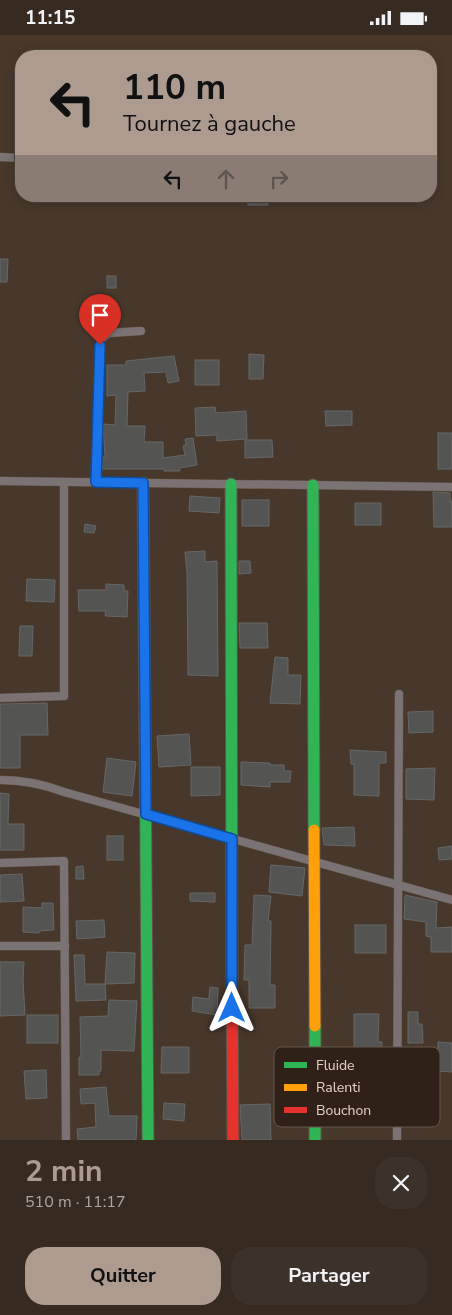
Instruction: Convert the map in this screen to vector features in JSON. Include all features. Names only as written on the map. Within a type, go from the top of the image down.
[{"type":"street","points":[[0,157],[15,157]]},
{"type":"street","points":[[96,482],[100,345],[102,338],[109,333],[141,331]]},
{"type":"street","points":[[0,481],[452,487]]},
{"type":"street","points":[[0,698],[64,696],[64,482]]},
{"type":"street","points":[[143,483],[148,1140]]},
{"type":"street","points":[[231,484],[232,1140]]},
{"type":"street","points":[[313,485],[315,1047]]},
{"type":"street","points":[[398,1047],[399,695]]},
{"type":"street","points":[[0,780],[32,782],[452,900]]},
{"type":"street","points":[[0,863],[64,861],[66,1140]]},
{"type":"street","points":[[0,946],[65,946]]},
{"type":"street","points":[[315,1127],[315,1140]]},
{"type":"street","points":[[397,1127],[397,1140]]},
{"type":"building","points":[[248,202],[268,202],[268,205],[248,205]]},
{"type":"building","points":[[0,259],[8,259],[7,282],[0,282]]},
{"type":"building","points":[[107,276],[116,276],[116,288],[107,288]]},
{"type":"building","points":[[249,354],[264,355],[263,379],[249,379]]},
{"type":"building","points":[[174,356],[179,381],[168,383],[166,372],[144,373],[145,391],[128,392],[127,426],[145,426],[144,442],[163,442],[163,458],[185,455],[183,446],[186,445],[185,439],[193,438],[197,465],[179,468],[180,471],[164,471],[164,469],[102,469],[102,457],[105,457],[103,424],[115,425],[116,395],[107,396],[107,365],[126,365],[126,361]]},
{"type":"building","points":[[195,360],[219,360],[219,385],[195,385]]},
{"type":"building","points":[[215,407],[216,413],[246,411],[247,439],[217,441],[217,435],[196,436],[195,408]]},
{"type":"building","points":[[325,411],[352,411],[352,425],[326,426]]},
{"type":"building","points":[[438,433],[452,433],[452,469],[438,469]]},
{"type":"building","points":[[245,440],[272,440],[273,457],[245,458]]},
{"type":"building","points":[[433,492],[450,493],[450,502],[452,501],[452,527],[434,527]]},
{"type":"building","points":[[190,496],[220,498],[219,513],[189,511]]},
{"type":"building","points":[[242,500],[269,500],[269,526],[242,526]]},
{"type":"building","points":[[355,503],[381,503],[381,525],[355,525]]},
{"type":"building","points":[[85,524],[96,526],[94,533],[84,532]]},
{"type":"building","points":[[205,551],[205,562],[217,561],[218,676],[188,675],[187,572],[185,552]]},
{"type":"building","points":[[239,561],[250,561],[251,573],[239,574]]},
{"type":"building","points":[[27,579],[55,580],[54,602],[26,601]]},
{"type":"building","points":[[106,584],[124,585],[124,591],[128,591],[127,617],[105,616],[106,611],[79,611],[78,590],[106,590]]},
{"type":"building","points":[[239,623],[267,623],[268,648],[240,648]]},
{"type":"building","points":[[20,626],[33,626],[32,656],[19,656]]},
{"type":"building","points":[[275,657],[288,658],[288,675],[301,675],[300,704],[270,703]]},
{"type":"building","points":[[47,703],[48,735],[20,735],[20,768],[0,768],[0,704]]},
{"type":"building","points":[[433,711],[433,732],[409,733],[408,712]]},
{"type":"building","points":[[189,734],[191,765],[159,767],[157,736]]},
{"type":"building","points":[[350,750],[386,752],[386,763],[379,763],[379,796],[354,795],[354,764],[351,764]]},
{"type":"building","points":[[107,758],[136,762],[132,796],[103,792]]},
{"type":"building","points":[[241,762],[284,765],[284,771],[291,771],[290,782],[270,782],[270,787],[241,785]]},
{"type":"building","points":[[191,767],[220,767],[220,795],[191,796]]},
{"type":"building","points":[[435,768],[434,800],[406,799],[406,769]]},
{"type":"building","points":[[0,793],[9,794],[8,824],[24,824],[24,850],[0,850]]},
{"type":"building","points":[[354,827],[355,846],[324,845],[322,828]]},
{"type":"building","points":[[107,836],[123,836],[123,860],[107,860]]},
{"type":"building","points":[[452,846],[452,859],[439,860],[438,848]]},
{"type":"building","points":[[271,865],[305,868],[302,896],[269,892]]},
{"type":"building","points":[[83,866],[84,879],[76,879],[76,867]]},
{"type":"building","points":[[22,874],[24,901],[0,902],[0,875]]},
{"type":"building","points":[[190,893],[215,893],[215,902],[190,901]]},
{"type":"building","points":[[254,895],[271,896],[268,921],[271,921],[270,985],[275,985],[275,1008],[249,1008],[249,980],[244,980],[245,945],[252,945]]},
{"type":"building","points":[[405,895],[437,902],[436,928],[452,927],[452,952],[431,952],[431,937],[426,936],[426,922],[404,919]]},
{"type":"building","points":[[42,903],[53,903],[54,930],[39,931],[39,933],[23,932],[23,907],[42,908]]},
{"type":"building","points":[[104,920],[105,937],[77,939],[76,921]]},
{"type":"building","points":[[355,925],[386,925],[386,953],[355,953]]},
{"type":"building","points":[[107,952],[135,953],[134,983],[105,984]]},
{"type":"building","points":[[74,955],[84,955],[85,984],[105,984],[106,1000],[76,1001]]},
{"type":"building","points":[[0,962],[24,962],[25,1015],[0,1016]]},
{"type":"building","points":[[210,987],[218,988],[217,1015],[192,1011],[193,997],[209,999]]},
{"type":"building","points":[[109,1000],[137,1001],[134,1051],[101,1050],[101,1071],[99,1071],[99,1075],[79,1075],[79,1057],[81,1057],[80,1017],[108,1016]]},
{"type":"building","points":[[408,1012],[418,1012],[418,1024],[422,1024],[423,1043],[408,1043]]},
{"type":"building","points":[[354,1014],[379,1014],[378,1042],[382,1042],[382,1047],[354,1047]]},
{"type":"building","points":[[27,1015],[58,1015],[58,1043],[27,1043]]},
{"type":"building","points":[[438,1042],[452,1043],[452,1072],[440,1071],[440,1047],[438,1047]]},
{"type":"building","points":[[162,1047],[189,1047],[189,1073],[161,1073]]},
{"type":"building","points":[[46,1070],[47,1098],[26,1099],[24,1071]]},
{"type":"building","points":[[106,1087],[109,1116],[137,1116],[136,1140],[78,1140],[77,1129],[96,1127],[95,1103],[81,1104],[80,1089]]},
{"type":"building","points":[[164,1103],[185,1104],[184,1121],[163,1119]]},
{"type":"building","points":[[270,1104],[271,1140],[242,1140],[240,1105]]},
{"type":"traffic: fast","points":[[231,484],[232,976]]},
{"type":"traffic: fast","points":[[313,485],[314,830]]},
{"type":"traffic: fast","points":[[145,730],[148,1140]]},
{"type":"traffic: fast","points":[[315,1026],[315,1047]]},
{"type":"traffic: fast","points":[[315,1127],[315,1140]]},
{"type":"traffic: slow","points":[[143,483],[145,730]]},
{"type":"traffic: slow","points":[[314,830],[315,1026]]},
{"type":"traffic: jam","points":[[232,976],[233,1140]]},
{"type":"route","points":[[100,345],[96,482],[143,483],[146,814],[232,839],[232,1008]]}]
